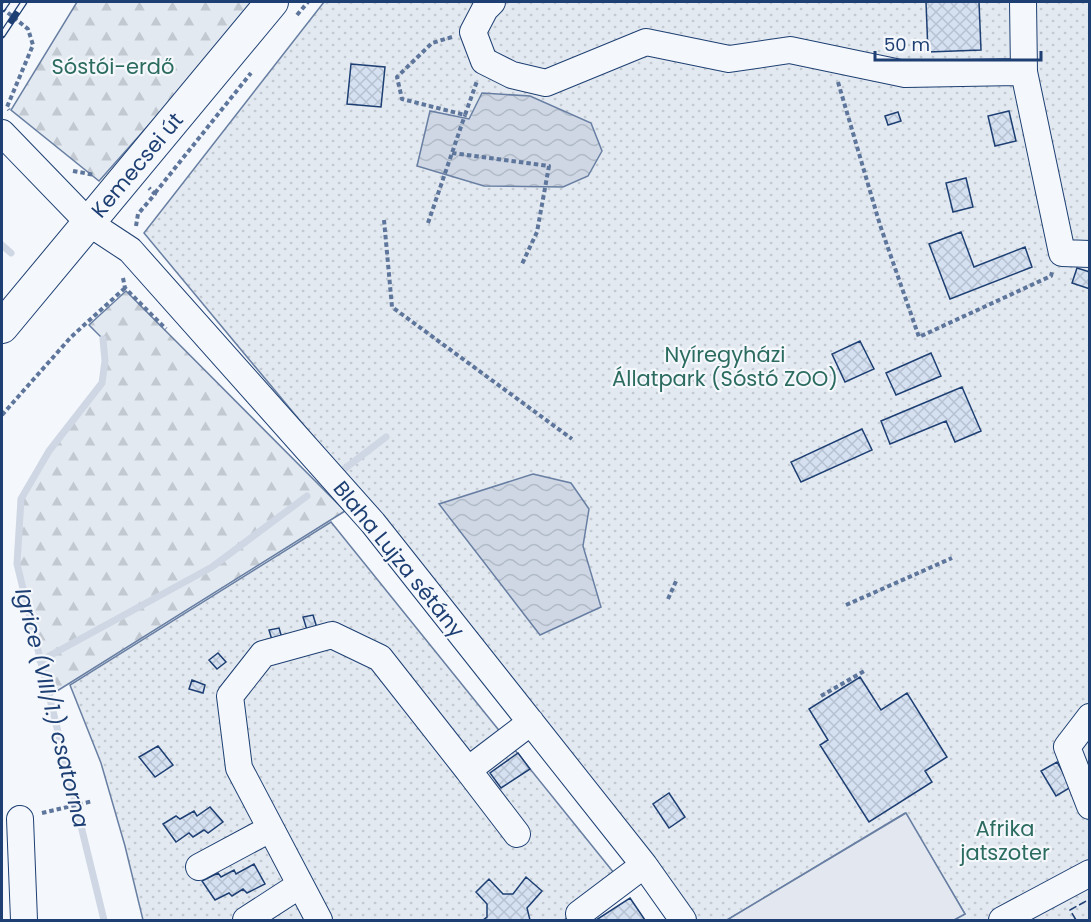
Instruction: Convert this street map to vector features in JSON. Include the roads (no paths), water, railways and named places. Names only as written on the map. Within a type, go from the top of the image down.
[{"type":"main road","name":"Kemecsei út","points":[[2,327],[89,223],[282,11]]},
{"type":"street","points":[[492,2],[485,9],[473,32],[484,61],[512,75],[546,83],[646,42],[729,59],[790,50],[905,74],[1024,72]]},
{"type":"street","points":[[1023,2],[1024,72],[1062,253],[1089,254]]},
{"type":"street","name":"Blaha Lujza sétány","points":[[7,124],[89,223],[130,250],[365,514],[644,865],[683,921]]},
{"type":"street","points":[[319,921],[239,768],[230,696],[263,654],[332,635],[380,658],[517,834]]},
{"type":"street","points":[[1089,717],[1067,747],[1089,806]]},
{"type":"street","points":[[468,770],[531,722]]},
{"type":"street","points":[[20,819],[24,921]]},
{"type":"street","points":[[199,867],[270,829]]},
{"type":"street","points":[[579,914],[644,865]]},
{"type":"street","points":[[1002,921],[1089,873]]},
{"type":"street","points":[[246,921],[300,885]]},
{"type":"water","points":[[482,93],[530,96],[591,123],[602,151],[588,176],[563,187],[484,186],[417,166],[430,111],[469,119]]},
{"type":"water","points":[[533,474],[571,483],[589,509],[583,546],[601,607],[540,635],[439,504]]},
{"type":"waterway","name":"Igrice (VIII/1.) csatorna","points":[[2,245],[11,253]]},
{"type":"waterway","name":"Igrice (VIII/1.) csatorna","points":[[103,339],[105,361],[102,383],[49,451],[21,499],[17,564],[104,920]]},
{"type":"waterway","points":[[343,470],[386,437]]},
{"type":"waterway","points":[[40,661],[212,567],[307,496]]},
{"type":"railway","points":[[2,9],[7,2]]},
{"type":"railway","points":[[2,35],[24,2]]},
{"type":"park label","name":"Sóstói-erdő","points":[[113,66]]},
{"type":"park label","name":"Nyíregyházi Állatpark (Sóstó ZOO)","points":[[725,366]]},
{"type":"park label","name":"Afrika jatszoter","points":[[1005,840]]}]
